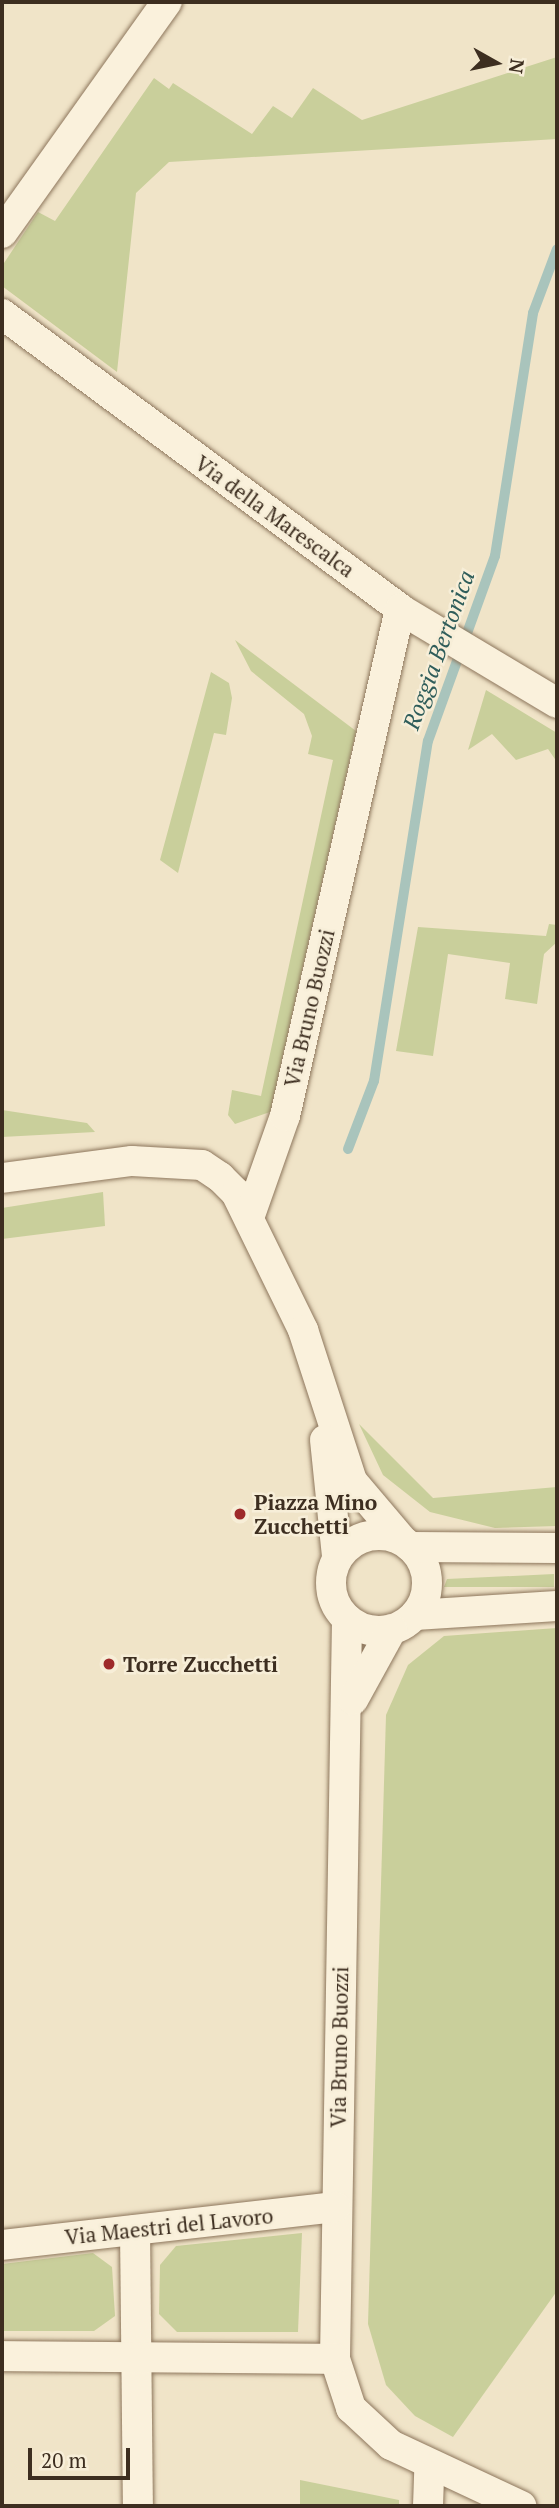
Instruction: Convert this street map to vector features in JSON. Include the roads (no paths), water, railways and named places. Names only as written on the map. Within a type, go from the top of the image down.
[{"type":"street","points":[[2,233],[167,2]]},
{"type":"street","name":"Via della Marescalca","points":[[2,314],[400,609],[557,703]]},
{"type":"street","name":"Via Bruno Buozzi","points":[[250,1219],[285,1116],[400,609]]},
{"type":"street","points":[[2,1178],[132,1161],[202,1165],[236,1194],[303,1330],[320,1395],[352,1481],[407,1543],[427,1578],[403,1622]]},
{"type":"street","points":[[320,1395],[337,1558],[332,1594],[347,1619],[373,1631],[403,1622],[557,1606]]},
{"type":"street","points":[[337,1558],[365,1536],[407,1543],[557,1548]]},
{"type":"street","name":"Via Bruno Buozzi","points":[[347,1619],[335,2359],[351,2408],[391,2445],[429,2468],[522,2506]]},
{"type":"street","name":"Via Bruno Buozzi","points":[[345,1734],[355,1693],[403,1622]]},
{"type":"street","name":"Via Maestri del Lavoro","points":[[2,2245],[336,2207]]},
{"type":"street","points":[[135,2230],[138,2506]]},
{"type":"street","points":[[2,2356],[335,2359]]},
{"type":"street","points":[[428,2506],[429,2468]]},
{"type":"waterway","name":"Roggia Bertonica","points":[[348,1149],[374,1081],[428,741],[495,556],[533,313],[557,249]]},
{"type":"place","name":"Piazza Mino Zucchetti","points":[[240,1514]]},
{"type":"place","name":"Torre Zucchetti","points":[[109,1664]]}]
